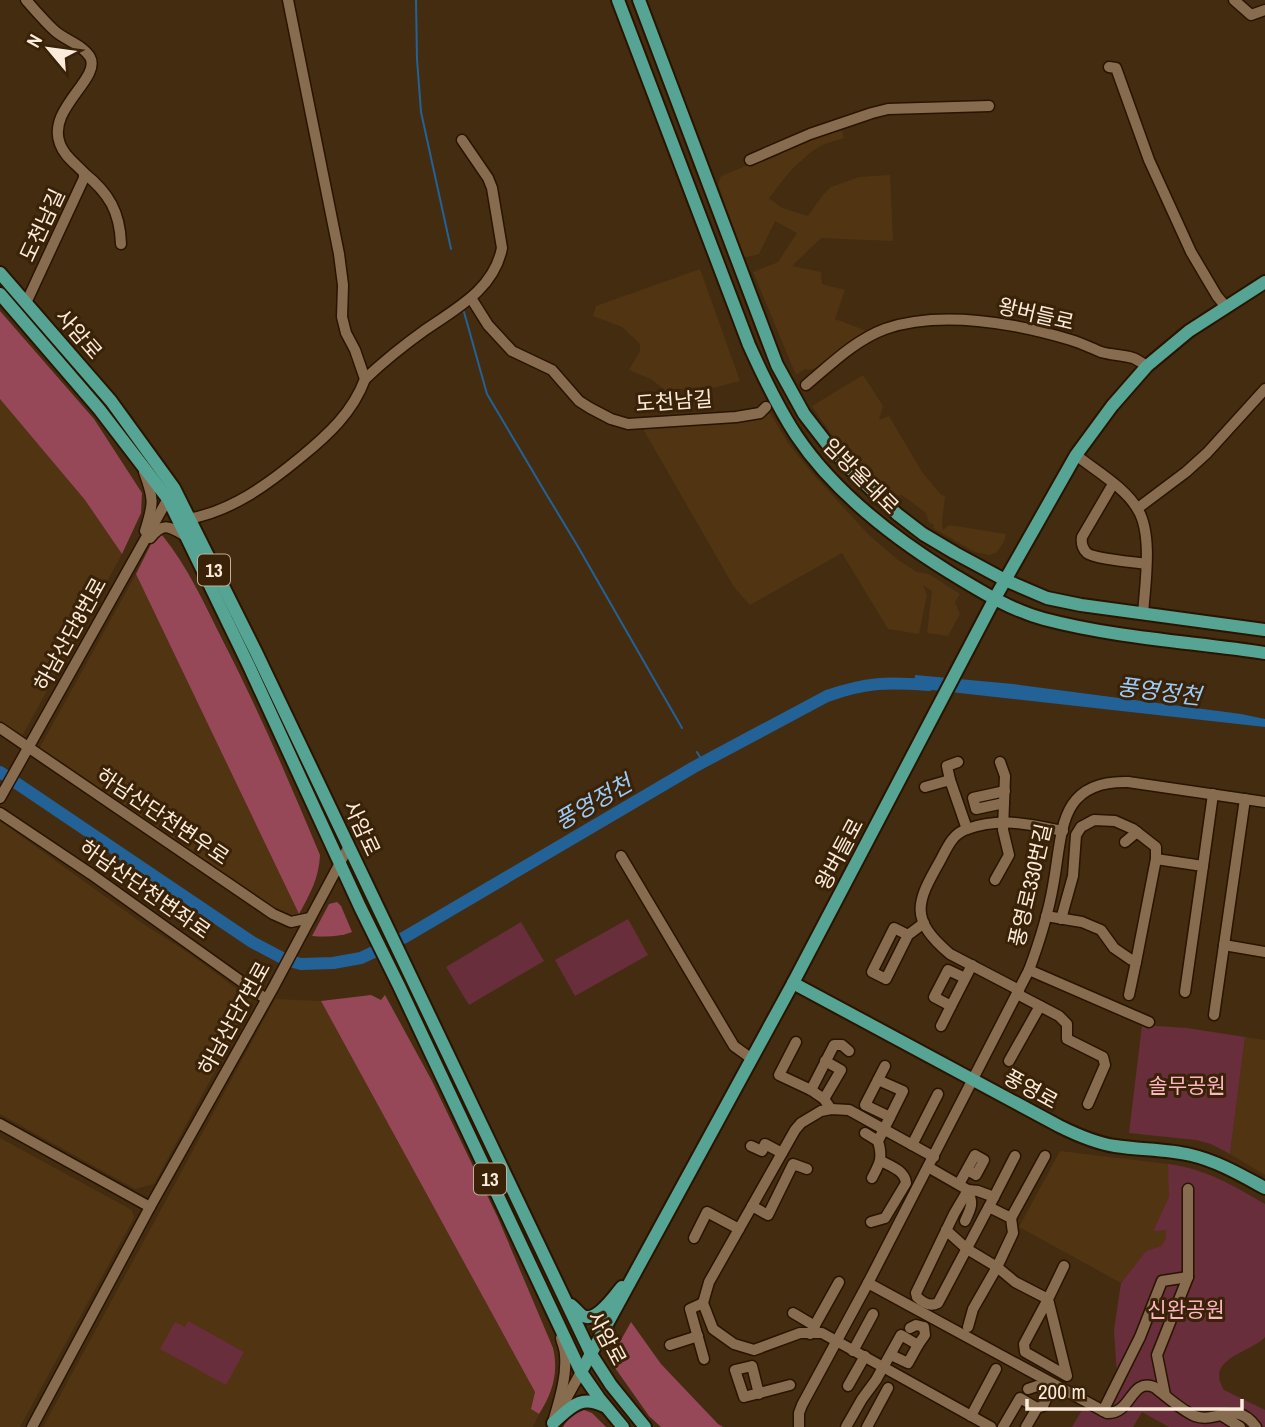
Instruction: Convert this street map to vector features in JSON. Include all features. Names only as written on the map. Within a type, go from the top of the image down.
[{"type":"main road","name":"임방울대로","points":[[618,0],[749,345],[777,405],[819,466],[908,546],[995,598],[1041,618],[1125,635],[1265,653]]},
{"type":"main road","name":"임방울대로","points":[[639,0],[777,365],[804,414],[846,464],[897,514],[932,539],[1005,580],[1047,598],[1080,606],[1265,630]]},
{"type":"main road","name":"사암로","points":[[0,273],[111,401],[188,519],[256,652],[591,1354],[611,1385],[645,1427]]},
{"type":"main road","name":"왕버들로","points":[[581,1373],[793,983],[995,598],[1076,455],[1112,406],[1147,366],[1169,346],[1265,282]]},
{"type":"main road","name":"사암로","points":[[0,294],[99,409],[141,464],[171,494],[187,537],[581,1373],[624,1427]]},
{"type":"main road","name":"풍영로","points":[[793,983],[1080,1136],[1113,1146],[1203,1158],[1265,1188]]},
{"type":"main road","points":[[565,1298],[581,1315],[593,1317],[636,1271]]},
{"type":"main road","points":[[552,1425],[573,1405],[580,1402],[595,1402],[607,1408]]},
{"type":"street","name":"도천남길","points":[[26,0],[57,33],[85,51],[92,63],[62,113],[57,128],[64,152],[84,173],[84,178],[26,303]]},
{"type":"street","points":[[288,0],[339,254],[343,285],[342,317],[365,379]]},
{"type":"street","points":[[1234,0],[1251,15],[1265,10]]},
{"type":"street","points":[[1109,67],[1116,68],[1149,160],[1191,252],[1226,307]]},
{"type":"street","points":[[750,160],[810,134],[888,109],[989,106]]},
{"type":"street","points":[[188,519],[204,516],[236,503],[274,479],[335,426],[353,404],[365,379],[426,329],[458,309],[487,281],[502,248],[492,188],[462,140]]},
{"type":"street","points":[[84,173],[96,183],[112,204],[118,219],[121,244]]},
{"type":"street","name":"도천남길","points":[[471,298],[488,325],[512,351],[552,370],[579,401],[617,421],[628,424],[736,417],[760,413],[766,407]]},
{"type":"street","name":"왕버들로","points":[[806,385],[867,338],[886,329],[937,320],[967,319],[1055,335],[1110,355],[1132,358],[1147,366]]},
{"type":"street","points":[[1138,508],[1207,453],[1265,389]]},
{"type":"street","points":[[1076,455],[1125,494],[1138,508],[1144,521],[1146,564],[1143,614]]},
{"type":"street","points":[[138,552],[152,502],[152,493],[141,464]]},
{"type":"street","points":[[1113,484],[1081,543],[1084,550],[1093,556],[1146,564]]},
{"type":"street","name":"하남산단8번로","points":[[0,798],[171,494]]},
{"type":"street","points":[[138,552],[161,527],[169,527],[187,537]]},
{"type":"street","name":"하남산단천변우로","points":[[0,728],[27,750],[273,914],[291,922],[310,918]]},
{"type":"street","points":[[958,762],[947,766],[967,829]]},
{"type":"street","points":[[995,880],[1009,855],[1003,822],[1005,776],[1000,762]]},
{"type":"street","points":[[925,787],[950,780]]},
{"type":"street","name":"풍영로330번길","points":[[799,1427],[802,1405],[934,1157],[1029,970],[1053,888],[1066,816],[1076,800],[1091,788],[1109,781],[1265,802]]},
{"type":"street","points":[[1004,790],[973,798],[976,809],[1004,803]]},
{"type":"street","points":[[1185,992],[1213,794]]},
{"type":"street","points":[[1214,1015],[1245,799]]},
{"type":"street","name":"하남산단천변좌로","points":[[0,813],[91,874],[266,999]]},
{"type":"street","points":[[1061,919],[1073,876],[1076,835],[1081,827],[1094,820],[1115,821],[1156,846],[1156,859],[1129,995]]},
{"type":"street","points":[[1062,831],[1016,821],[959,832],[950,841],[923,892],[920,908],[930,934],[950,954],[1059,1016],[1067,1024],[1067,1039],[1103,1057],[1105,1065],[1088,1104]]},
{"type":"street","points":[[1125,842],[1137,832]]},
{"type":"street","name":"하남산단7번로","points":[[32,1427],[349,846]]},
{"type":"street","points":[[621,856],[734,1046],[752,1059]]},
{"type":"street","points":[[1156,859],[1203,866]]},
{"type":"street","points":[[1046,916],[1082,922],[1101,930],[1114,948],[1136,962]]},
{"type":"street","points":[[908,935],[894,928],[872,972],[886,979],[908,935],[924,923]]},
{"type":"street","points":[[1224,946],[1265,952]]},
{"type":"street","points":[[941,1026],[972,965]]},
{"type":"street","points":[[951,1006],[934,998],[948,970],[965,978]]},
{"type":"street","points":[[1029,970],[1149,1022]]},
{"type":"street","points":[[1009,1062],[1040,1006]]},
{"type":"street","points":[[796,1042],[779,1075],[811,1090],[824,1099],[831,1109]]},
{"type":"street","points":[[811,1090],[834,1045],[842,1045],[849,1051]]},
{"type":"street","points":[[824,1099],[841,1070],[825,1061]]},
{"type":"street","points":[[885,1066],[865,1105],[890,1117]]},
{"type":"street","points":[[872,1178],[881,1161],[878,1141],[904,1091],[878,1080]]},
{"type":"street","points":[[912,1145],[938,1094]]},
{"type":"street","points":[[839,1282],[812,1330],[754,1350],[734,1344],[713,1329],[703,1303],[709,1282],[801,1123],[821,1111],[849,1110],[934,1157]]},
{"type":"street","points":[[0,1124],[150,1207]]},
{"type":"street","points":[[864,1133],[878,1141]]},
{"type":"street","points":[[751,1146],[762,1151],[772,1134]]},
{"type":"street","points":[[765,1144],[782,1153]]},
{"type":"street","points":[[967,1170],[964,1189],[916,1293],[917,1297],[929,1305],[938,1303],[1015,1156]]},
{"type":"street","points":[[968,1327],[973,1309],[1013,1233],[1011,1218],[1045,1156]]},
{"type":"street","points":[[871,1222],[885,1217],[906,1183],[906,1178],[899,1171],[881,1161]]},
{"type":"street","points":[[752,1206],[768,1214],[793,1164],[807,1169]]},
{"type":"street","points":[[928,1167],[964,1189],[972,1197],[965,1221]]},
{"type":"street","points":[[964,1189],[994,1196]]},
{"type":"street","points":[[1165,1395],[1157,1355],[1188,1277],[1188,1189]]},
{"type":"street","points":[[989,1207],[1011,1218]]},
{"type":"street","points":[[694,1238],[707,1212],[739,1229]]},
{"type":"street","points":[[946,1230],[967,1249],[997,1267],[1015,1282],[1048,1299],[1068,1376],[1025,1352],[1024,1348],[1048,1299],[1064,1266]]},
{"type":"street","points":[[1103,1411],[1140,1337],[1162,1281],[1188,1277]]},
{"type":"street","points":[[868,1283],[1107,1413],[1115,1414],[1122,1410],[1137,1388],[1148,1385],[1196,1417],[1239,1414],[1248,1418],[1256,1427]]},
{"type":"street","points":[[703,1303],[690,1309],[704,1359]]},
{"type":"street","points":[[793,1313],[812,1330],[865,1356],[991,1427]]},
{"type":"street","points":[[853,1350],[873,1314]]},
{"type":"street","points":[[552,1425],[562,1391],[565,1365],[558,1324]]},
{"type":"street","points":[[891,1354],[908,1363],[925,1335],[924,1328],[916,1325],[910,1328]]},
{"type":"street","points":[[846,1427],[873,1386],[901,1335],[918,1345]]},
{"type":"street","points":[[670,1345],[698,1336]]},
{"type":"street","points":[[754,1350],[752,1366],[759,1394]]},
{"type":"street","points":[[848,1386],[865,1356]]},
{"type":"street","points":[[752,1366],[736,1370],[744,1398],[790,1385]]},
{"type":"street","points":[[971,1416],[996,1369]]},
{"type":"street","points":[[552,1425],[581,1373]]},
{"type":"street","points":[[1026,1427],[1046,1399],[1044,1390],[1037,1386],[1028,1390]]},
{"type":"street","points":[[867,1427],[888,1388]]},
{"type":"street","points":[[1006,1426],[1020,1398],[1037,1408]]},
{"type":"street","points":[[1221,1415],[1240,1427]]},
{"type":"shaded area","points":[[842,130],[844,138],[822,145],[811,152],[791,170],[769,198],[782,208],[808,216],[831,187],[859,177],[890,175],[893,241],[821,238],[792,266],[821,272],[822,284],[845,290],[835,319],[867,331],[815,368],[805,369],[796,375],[753,272],[778,262],[797,233],[775,221],[759,254],[743,258],[718,184],[721,176],[817,137]]},
{"type":"shaded area","points":[[700,269],[740,381],[697,392],[681,389],[666,391],[651,379],[629,370],[640,351],[640,344],[622,327],[593,316],[596,306]]},
{"type":"shaded area","points":[[0,311],[94,419],[142,493],[141,513],[122,554],[85,500],[0,399]]},
{"type":"shaded area","points":[[863,375],[883,406],[879,420],[889,416],[922,472],[941,495],[945,496],[943,530],[949,525],[1006,534],[996,553],[989,555],[975,552],[933,528],[934,525],[929,522],[926,513],[902,495],[894,496],[838,444],[812,406]]},
{"type":"shaded area","points":[[0,399],[85,500],[122,554],[21,738],[0,723]]},
{"type":"shaded area","points":[[770,413],[788,443],[812,473],[869,535],[898,560],[917,572],[929,574],[960,594],[955,602],[960,614],[948,636],[927,633],[932,591],[923,585],[927,595],[919,634],[888,629],[842,553],[750,605],[734,587],[643,429],[755,419]]},
{"type":"shaded area","points":[[162,535],[196,586],[236,667],[320,855],[316,879],[299,914],[136,574],[152,542]]},
{"type":"shaded area","points":[[136,574],[299,914],[284,917],[39,749]]},
{"type":"shaded area","points":[[0,821],[142,923],[190,954],[252,1003],[154,1184],[135,1189],[0,1114]]},
{"type":"shaded area","points":[[337,902],[352,932],[312,936],[329,904]]},
{"type":"shaded area","points":[[371,995],[381,1000],[385,995],[432,1081],[498,1218],[553,1348],[553,1383],[539,1414],[531,1409],[535,1392],[321,1001]]},
{"type":"shaded area","points":[[275,999],[321,1001],[535,1392],[531,1409],[539,1414],[533,1427],[43,1427]]},
{"type":"shaded area","points":[[1245,1037],[1265,1040],[1265,1175],[1230,1154]]},
{"type":"shaded area","points":[[0,1138],[132,1210],[134,1218],[20,1427],[0,1427]]},
{"type":"shaded area","points":[[1060,1151],[1168,1164],[1170,1196],[1153,1230],[1166,1230],[1167,1239],[1161,1246],[1146,1251],[1121,1283],[1019,1227]]},
{"type":"shaded area","points":[[631,1322],[661,1364],[723,1427],[661,1427],[649,1416],[613,1365],[612,1356]]},
{"type":"shaded area","points":[[584,1410],[592,1413],[606,1427],[563,1427],[567,1421]]},
{"type":"green space","points":[[628,919],[648,955],[575,996],[555,960]]},
{"type":"green space","points":[[521,922],[544,961],[469,1005],[446,967]]},
{"type":"green space","name":"솔무공원","points":[[1142,1025],[1187,1028],[1245,1037],[1230,1154],[1196,1140],[1129,1133]]},
{"type":"green space","name":"신완공원","points":[[1168,1164],[1194,1169],[1230,1184],[1265,1204],[1265,1337],[1224,1363],[1219,1379],[1224,1390],[1265,1410],[1265,1427],[1169,1427],[1142,1412],[1133,1427],[1072,1427],[1088,1400],[1100,1406],[1113,1387],[1117,1376],[1114,1330],[1121,1283],[1146,1251],[1161,1246],[1166,1239],[1166,1230],[1153,1231],[1169,1197]]},
{"type":"green space","points":[[188,1321],[244,1352],[226,1385],[160,1349],[175,1322],[185,1327]]},
{"type":"water","name":"풍영정천","points":[[915,675],[1013,684],[1241,714],[1265,719],[1265,727],[914,688]]},
{"type":"waterway","points":[[416,0],[421,112],[451,249]]},
{"type":"waterway","points":[[464,312],[487,394],[682,728]]},
{"type":"waterway","name":"풍영정천","points":[[0,772],[252,942],[286,960],[301,964],[333,963],[361,958],[405,937],[694,767],[827,696],[877,684],[929,685]]},
{"type":"waterway","points":[[697,752],[703,762]]}]
